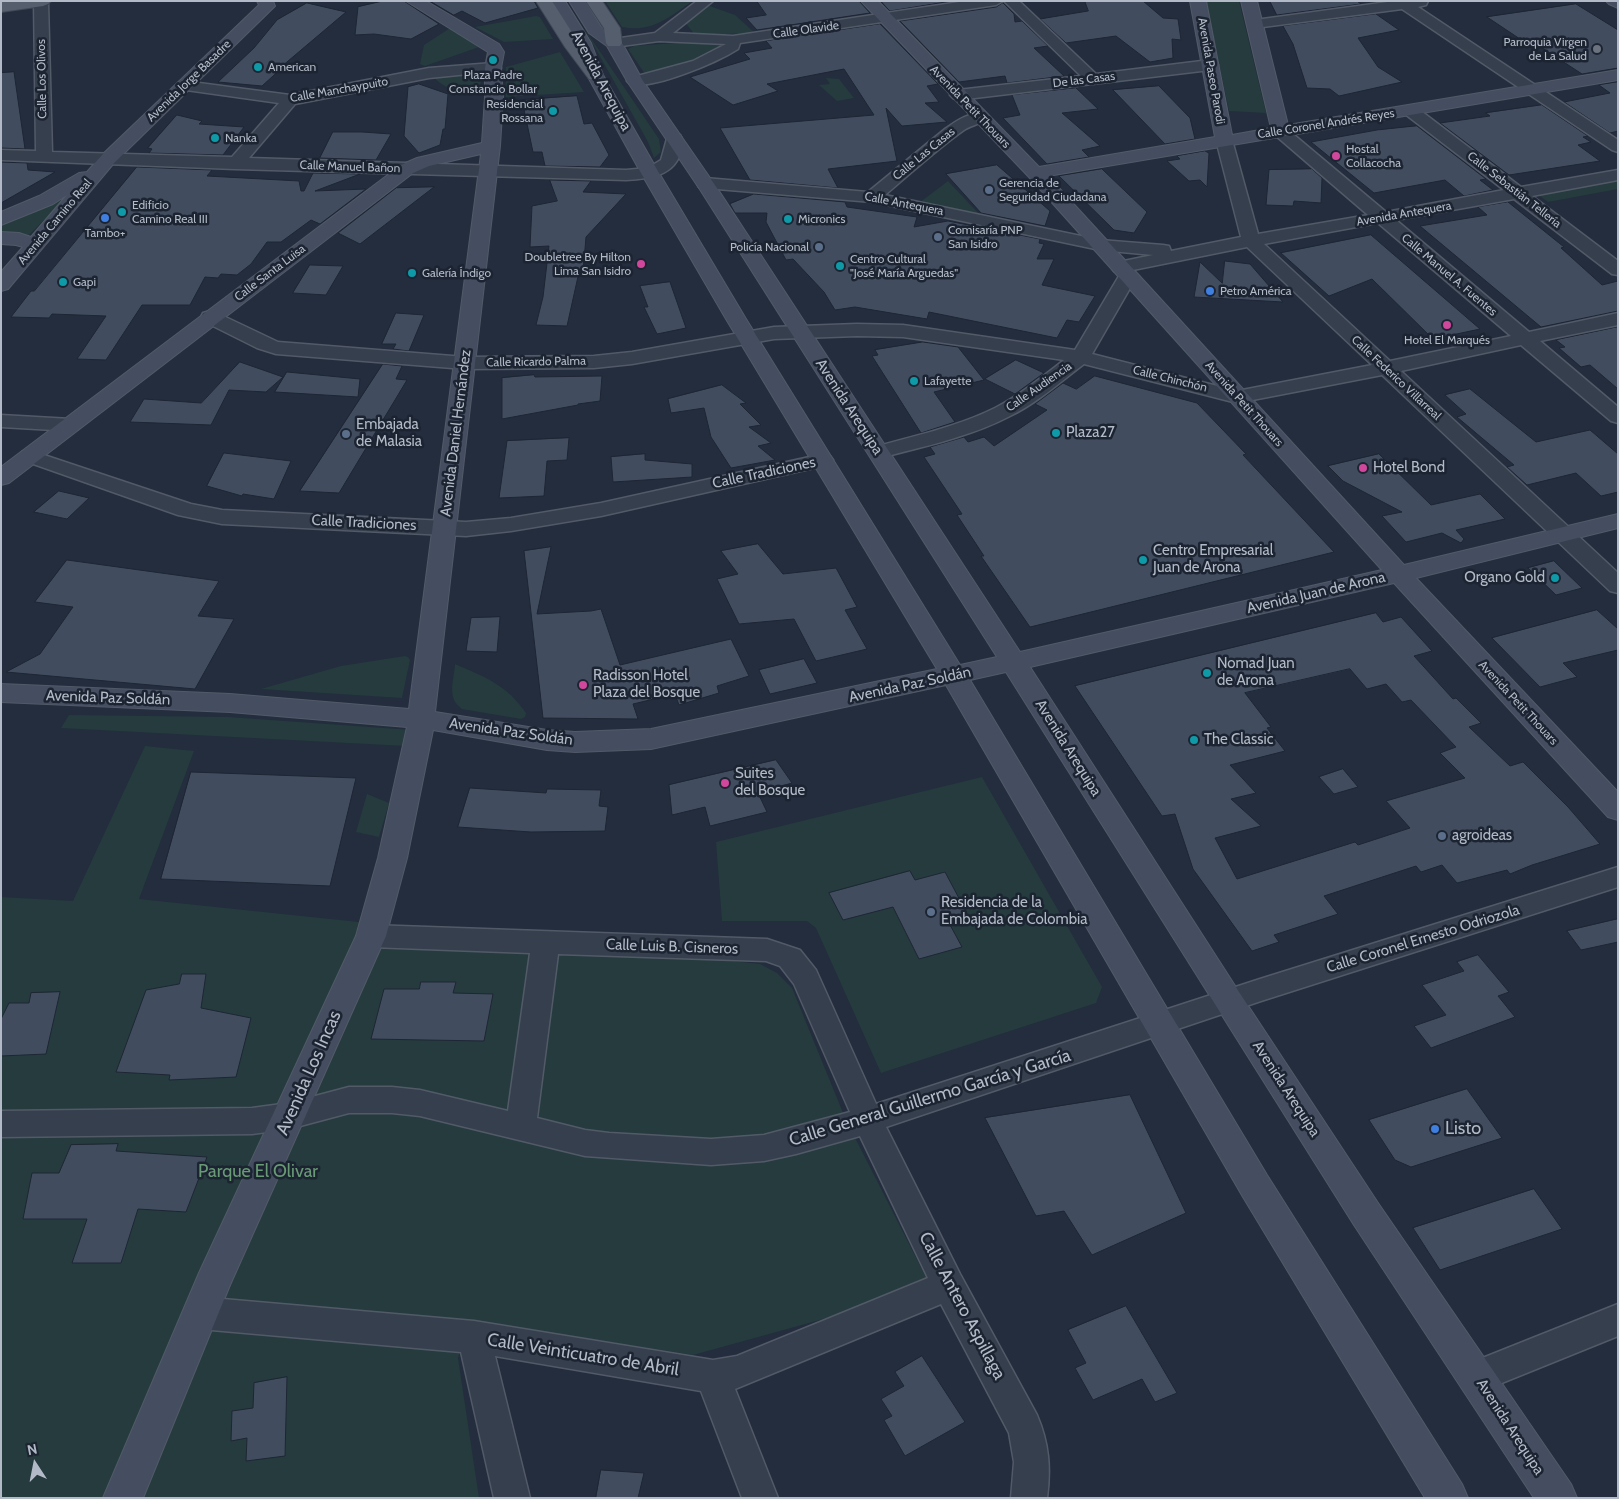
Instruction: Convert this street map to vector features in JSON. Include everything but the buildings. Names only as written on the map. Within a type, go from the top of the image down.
[{"type":"main road","points":[[1,6],[42,1]]},
{"type":"main road","name":"Avenida Jorge Basadre","points":[[108,160],[267,6],[265,1]]},
{"type":"main road","points":[[414,1],[492,47],[496,52],[493,68],[494,97],[491,146]]},
{"type":"main road","points":[[544,1],[573,47],[596,75]]},
{"type":"main road","name":"Avenida Arequipa","points":[[557,1],[583,43],[596,75],[650,173],[746,337],[823,460],[953,676],[1255,1186],[1448,1498]]},
{"type":"main road","name":"Avenida Arequipa","points":[[577,1],[595,30],[614,43],[635,80],[705,183],[1014,662],[1228,1001],[1366,1214],[1557,1498]]},
{"type":"main road","points":[[594,1],[612,28],[614,43]]},
{"type":"main road","name":"Avenida Petit Thouars","points":[[869,1],[1035,173],[1237,397],[1618,810]]},
{"type":"main road","name":"Avenida Paseo Parodi","points":[[1198,1],[1224,140]]},
{"type":"main road","points":[[1249,1],[1281,132]]},
{"type":"main road","points":[[1614,1],[1618,3]]},
{"type":"main road","name":"Calle Coronel Andrés Reyes","points":[[1035,173],[1618,75]]},
{"type":"main road","name":"Calle Santa Luisa","points":[[1,478],[407,169],[424,162],[491,146]]},
{"type":"main road","name":"Avenida Daniel Hernández","points":[[421,720],[491,146]]},
{"type":"main road","points":[[1,220],[46,200],[80,180],[108,160]]},
{"type":"main road","name":"Avenida Camino Real","points":[[1,285],[108,160]]},
{"type":"main road","points":[[1,238],[19,239],[36,246]]},
{"type":"main road","name":"Avenida Juan de Arona","points":[[1014,662],[1399,574],[1618,521]]},
{"type":"main road","name":"Avenida Paz Soldán","points":[[1,693],[230,702],[421,720],[547,740],[604,742],[651,739],[1014,662]]},
{"type":"main road","name":"Avenida Los Incas","points":[[123,1498],[200,1313],[371,936],[382,901],[412,770],[421,720]]},
{"type":"street","name":"Calle Los Olivos","points":[[42,1],[44,157]]},
{"type":"street","points":[[659,37],[706,1]]},
{"type":"street","name":"Calle Olavide","points":[[614,43],[659,37],[734,40],[996,1]]},
{"type":"street","points":[[1011,1],[1093,79]]},
{"type":"street","points":[[1255,24],[1423,1]]},
{"type":"street","points":[[1404,4],[1618,147]]},
{"type":"street","points":[[635,80],[680,71],[708,62],[733,46],[734,40]]},
{"type":"street","name":"De las Casas","points":[[958,94],[1210,65]]},
{"type":"street","name":"Calle Manchaypuito","points":[[184,86],[290,100],[429,73],[493,68]]},
{"type":"street","points":[[235,164],[290,100]]},
{"type":"street","name":"Calle Sebastián Tellería","points":[[1411,111],[1618,270]]},
{"type":"street","name":"Calle Las Casas","points":[[872,197],[951,132],[964,123],[980,117]]},
{"type":"street","name":"Calle Manuel A. Fuentes","points":[[1281,132],[1618,417]]},
{"type":"street","points":[[650,173],[662,168],[669,161],[674,150],[674,138]]},
{"type":"street","points":[[1224,140],[1251,241]]},
{"type":"street","name":"Calle Manuel Bañon","points":[[1,155],[108,160],[620,175],[650,173]]},
{"type":"street","name":"Avenida Antequera","points":[[1190,252],[1618,175]]},
{"type":"street","name":"Calle Antequera","points":[[705,183],[872,197],[1100,244],[1190,252]]},
{"type":"street","points":[[1537,207],[1555,204]]},
{"type":"street","name":"Calle Federico Villarreal","points":[[1251,241],[1618,586]]},
{"type":"street","points":[[1124,271],[1190,252]]},
{"type":"street","name":"Calle Audiencia","points":[[878,452],[967,427],[1002,413],[1019,403],[1081,357],[1124,271]]},
{"type":"street","name":"Calle Ricardo Palma","points":[[210,318],[276,348],[465,363],[608,361],[746,337]]},
{"type":"street","name":"Calle Chinchón","points":[[746,337],[799,331],[903,331],[1081,357],[1237,397],[1618,320]]},
{"type":"street","points":[[1,420],[71,425]]},
{"type":"street","name":"Calle Tradiciones","points":[[29,456],[186,510],[222,517],[466,528],[494,526],[590,511],[823,460]]},
{"type":"street","name":"Calle Coronel Ernesto Odriozola","points":[[1228,1001],[1618,878]]},
{"type":"street","name":"Calle Luis B. Cisneros","points":[[371,936],[766,950],[790,958],[806,978],[868,1120]]},
{"type":"street","points":[[521,1126],[545,943]]},
{"type":"street","name":"Calle General Guillermo García y García","points":[[1,1124],[224,1122],[289,1116],[349,1100],[384,1099],[420,1103],[585,1143],[711,1152],[764,1148],[796,1141],[868,1120],[1228,1001]]},
{"type":"street","name":"Calle Antero Aspillaga","points":[[868,1120],[948,1285],[1025,1427],[1030,1440],[1033,1466],[1030,1498]]},
{"type":"street","name":"Calle Veinticuatro de Abril","points":[[200,1313],[474,1337],[713,1376],[738,1372],[948,1285]]},
{"type":"street","points":[[1477,1377],[1618,1320]]},
{"type":"street","points":[[474,1337],[512,1498]]},
{"type":"street","points":[[713,1376],[760,1498]]},
{"type":"green space","points":[[605,1],[691,2],[659,23],[642,28],[632,28],[622,27]]},
{"type":"green space","points":[[1206,1],[1239,1],[1266,113],[1229,111]]},
{"type":"green space","points":[[707,5],[735,15],[755,33],[695,35],[684,21]]},
{"type":"green space","points":[[536,16],[540,17],[553,39],[504,42],[475,27]]},
{"type":"green space","points":[[450,28],[479,47],[425,66],[420,64],[424,45]]},
{"type":"green space","points":[[584,28],[659,139],[661,152],[654,158],[648,142]]},
{"type":"green space","points":[[689,42],[711,43],[721,47],[680,66],[648,74],[645,74],[628,49],[634,46]]},
{"type":"green space","points":[[560,52],[584,92],[506,97],[506,67]]},
{"type":"green space","points":[[482,73],[479,94],[454,90],[441,84],[432,75]]},
{"type":"green space","points":[[826,78],[839,79],[854,98],[837,101],[819,85],[830,84]]},
{"type":"green space","points":[[1618,179],[1618,189],[1548,202],[1537,194]]},
{"type":"green space","points":[[948,181],[981,216],[919,203]]},
{"type":"green space","points":[[66,198],[28,236],[1,233],[1,222]]},
{"type":"green space","points":[[405,656],[410,660],[402,698],[261,689],[341,666]]},
{"type":"green space","points":[[455,664],[486,678],[511,695],[526,713],[525,717],[521,719],[462,709],[457,705],[452,694]]},
{"type":"green space","points":[[69,715],[228,717],[412,730],[406,746],[61,728]]},
{"type":"green space","name":"Parque El Olivar","points":[[145,746],[194,751],[139,899],[760,964],[777,973],[792,988],[846,1120],[932,1289],[693,1355],[468,1320],[458,1358],[479,1498],[1,1498],[1,897],[73,901]]},
{"type":"green space","points":[[982,777],[1102,987],[1096,1003],[881,1073],[816,928],[807,921],[722,921],[716,842]]},
{"type":"green space","points":[[367,794],[389,803],[379,837],[356,832]]},
{"type":"place","name":"Parroquia Virgen de La Salud","points":[[1597,49]]},
{"type":"place","name":"Plaza Padre Constancio Bollar","points":[[493,60]]},
{"type":"place","name":"American","points":[[258,67]]},
{"type":"place","name":"Residencial Rossana","points":[[553,111]]},
{"type":"place","name":"Nanka","points":[[215,138]]},
{"type":"place","name":"Hostal Collacocha","points":[[1336,156]]},
{"type":"place","name":"Gerencia de Seguridad Ciudadana","points":[[989,190]]},
{"type":"place","name":"Edificio Camino Real III","points":[[122,212]]},
{"type":"place","name":"Tambo+","points":[[105,218]]},
{"type":"place","name":"Micronics","points":[[788,219]]},
{"type":"place","name":"Comisaría PNP San Isidro","points":[[938,237]]},
{"type":"place","name":"Policía Nacional","points":[[819,247]]},
{"type":"place","name":"Doubletree By Hilton Lima San Isidro","points":[[641,264]]},
{"type":"place","name":"Centro Cultural \"José María Arguedas\"","points":[[840,266]]},
{"type":"place","name":"Galería Índigo","points":[[412,273]]},
{"type":"place","name":"Gapi","points":[[63,282]]},
{"type":"place","name":"Petro América","points":[[1210,291]]},
{"type":"place","name":"Hotel El Marqués","points":[[1447,325]]},
{"type":"place","name":"Lafayette","points":[[914,381]]},
{"type":"place","name":"Plaza27","points":[[1056,433]]},
{"type":"place","name":"Embajada de Malasia","points":[[346,434]]},
{"type":"place","name":"Hotel Bond","points":[[1363,468]]},
{"type":"place","name":"Centro Empresarial Juan de Arona","points":[[1143,560]]},
{"type":"place","name":"Organo Gold","points":[[1555,578]]},
{"type":"place","name":"Nomad Juan de Arona","points":[[1207,673]]},
{"type":"place","name":"Radisson Hotel Plaza del Bosque","points":[[583,685]]},
{"type":"place","name":"The Classic","points":[[1194,740]]},
{"type":"place","name":"Suites del Bosque","points":[[725,783]]},
{"type":"place","name":"agroideas","points":[[1442,836]]},
{"type":"place","name":"Residencia de la Embajada de Colombia","points":[[931,912]]},
{"type":"place","name":"Listo","points":[[1435,1129]]}]
